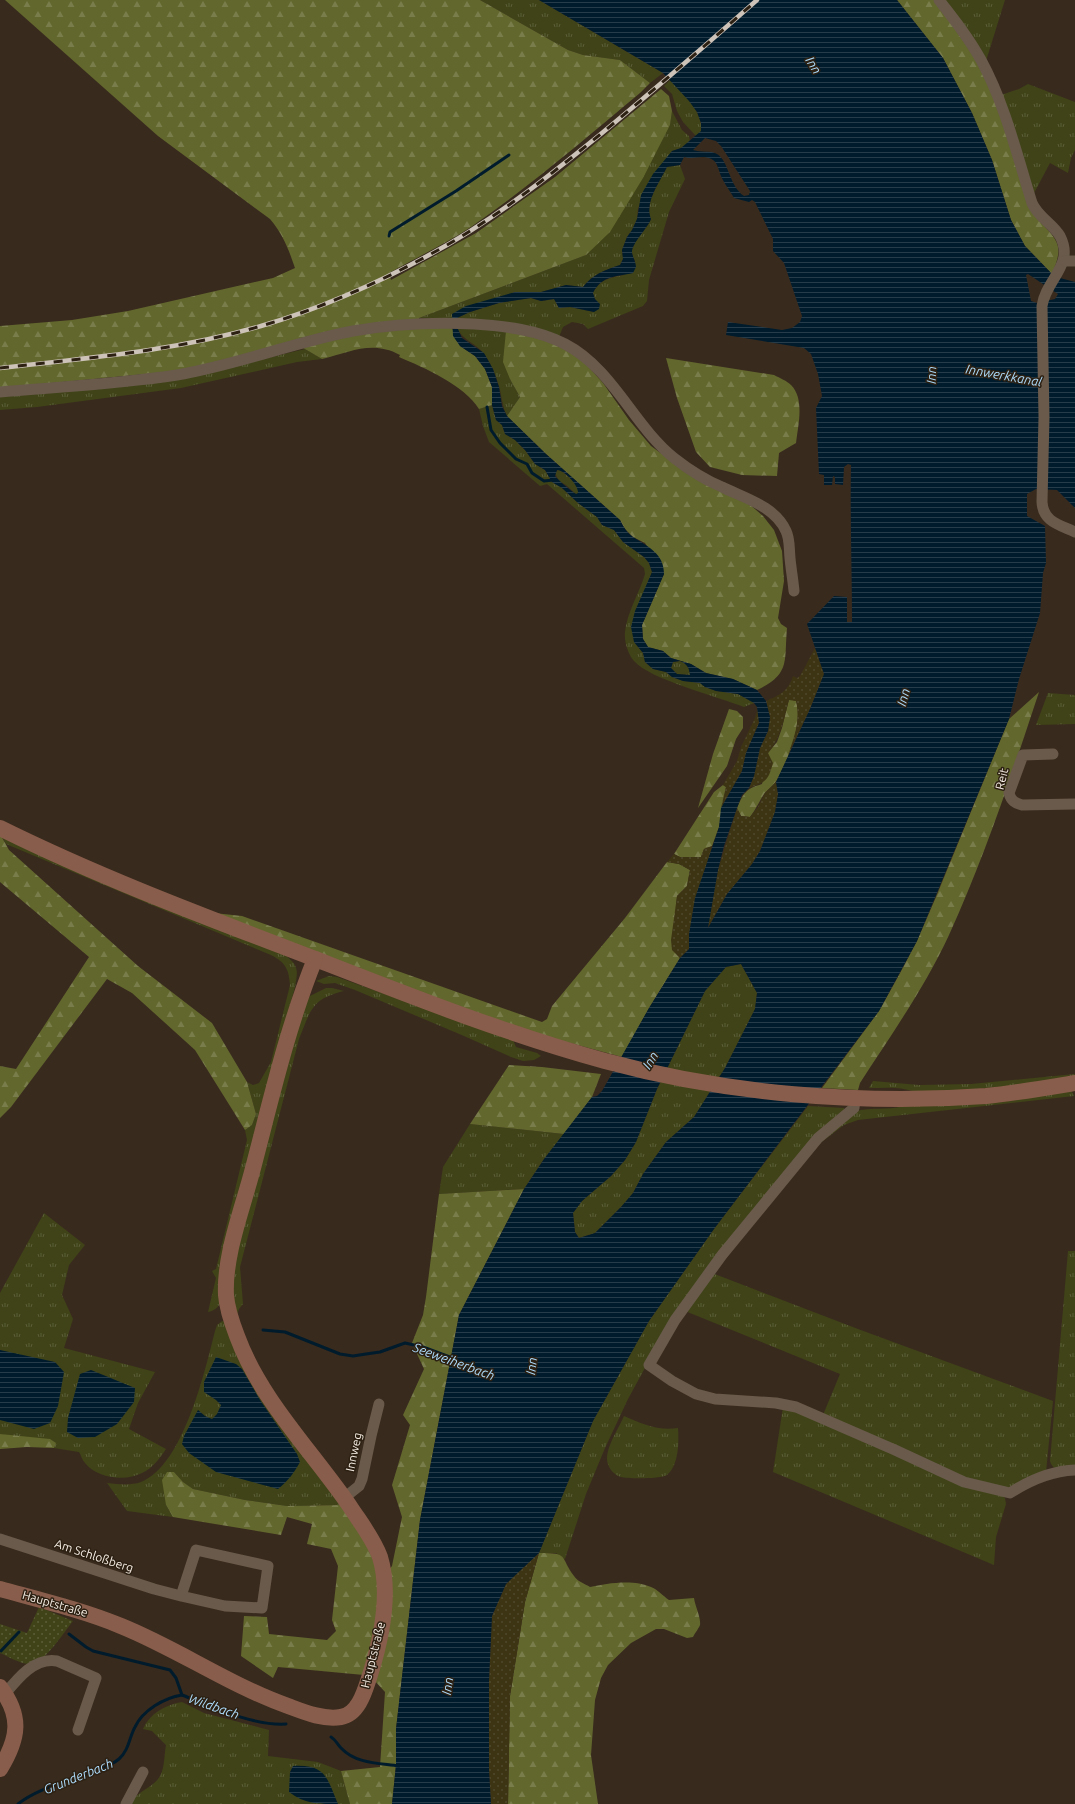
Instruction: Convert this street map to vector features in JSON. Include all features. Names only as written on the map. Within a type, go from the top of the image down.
[{"type":"street","points":[[939,0],[967,37],[982,60],[1005,116],[1032,203],[1042,218],[1059,234],[1070,261],[1057,275],[1043,297],[1044,417],[1042,493],[1043,510],[1047,518],[1075,532]]},
{"type":"street","points":[[0,392],[177,375],[220,366],[353,331],[429,323],[445,323],[498,326],[530,331],[558,341],[580,353],[620,394],[648,432],[668,453],[693,471],[720,487],[739,495],[775,515],[785,528],[788,537],[794,591]]},
{"type":"street","name":"Reit","points":[[1053,754],[1023,755],[1009,793],[1010,798],[1016,803],[1022,804],[1075,804]]},
{"type":"street","points":[[0,828],[50,852],[211,919],[473,1020],[531,1039],[625,1066],[688,1079],[791,1094],[855,1099],[937,1098],[987,1095],[1075,1084]]},
{"type":"street","name":"Hauptstraße","points":[[0,1589],[99,1618],[121,1626],[167,1648],[241,1687],[312,1714],[329,1717],[343,1717],[352,1712],[359,1703],[368,1681],[381,1628],[384,1580],[379,1556],[369,1534],[260,1383],[246,1359],[229,1310],[227,1284],[232,1247],[281,1057],[304,986],[315,959]]},
{"type":"street","points":[[855,1099],[854,1108],[818,1138],[722,1255],[675,1320],[649,1365],[681,1387],[704,1397],[781,1404],[796,1407],[895,1450],[948,1476],[977,1486],[1010,1493],[1034,1479],[1048,1474],[1075,1470]]},
{"type":"street","name":"Innweg","points":[[344,1498],[359,1486],[380,1404]]},
{"type":"street","name":"Am Schloßberg","points":[[0,1539],[154,1589],[181,1596],[225,1606],[262,1608],[268,1566],[196,1550],[181,1596]]},
{"type":"street","points":[[0,1769],[10,1749],[16,1720],[14,1708],[3,1690],[36,1664],[50,1660],[57,1661],[96,1678],[78,1730]]},
{"type":"street","points":[[126,1804],[143,1772]]},
{"type":"green space","points":[[5,0],[480,0],[568,50],[583,55],[620,60],[650,83],[578,145],[515,195],[471,227],[389,273],[391,280],[476,233],[555,177],[661,89],[669,96],[672,111],[670,125],[643,178],[610,232],[586,255],[419,318],[422,328],[452,328],[460,346],[475,356],[485,369],[492,387],[492,405],[479,409],[464,392],[454,385],[390,351],[380,348],[361,349],[322,359],[293,342],[187,370],[0,388],[0,326],[72,320],[128,311],[273,278],[295,268],[285,242],[270,219],[158,136]]},
{"type":"green space","points":[[480,0],[539,0],[663,73],[650,83],[620,60],[583,55],[568,50]]},
{"type":"green space","points":[[897,0],[934,0],[958,30],[984,74],[1045,227],[1055,238],[1058,254],[1052,274],[1025,246],[1011,220],[992,160],[972,113],[943,58]]},
{"type":"green space","points":[[943,0],[1005,0],[986,61]]},
{"type":"green space","points":[[670,80],[691,103],[699,116],[702,132],[696,136],[683,122],[677,111],[672,94],[664,86]]},
{"type":"green space","points":[[1028,84],[1075,102],[1075,150],[1071,158],[1068,173],[1050,163],[1033,195],[1001,95],[1019,89]]},
{"type":"green space","points":[[672,111],[682,130],[689,136],[690,142],[681,148],[672,151],[638,208],[637,219],[622,250],[623,259],[620,265],[595,276],[583,287],[566,285],[541,292],[515,292],[452,318],[419,318],[586,255],[670,125]]},
{"type":"green space","points":[[680,165],[685,179],[669,212],[649,280],[647,301],[643,306],[588,329],[583,324],[572,322],[563,327],[559,337],[457,318],[470,312],[499,303],[531,298],[541,301],[554,299],[559,308],[570,307],[594,312],[595,299],[593,293],[602,282],[610,278],[624,275],[635,261],[632,254],[632,249],[651,219],[649,212],[651,199],[654,192],[667,167]]},
{"type":"green space","points":[[457,327],[506,331],[510,379],[520,397],[507,416],[498,382],[489,362],[482,351],[462,336]]},
{"type":"green space","points":[[506,331],[542,339],[567,350],[586,364],[603,383],[629,420],[651,446],[681,468],[748,503],[763,516],[774,530],[782,551],[784,581],[778,618],[781,624],[787,628],[784,665],[776,678],[757,690],[733,679],[706,673],[691,664],[671,658],[663,651],[648,647],[643,639],[642,625],[664,574],[645,543],[633,537],[625,529],[620,520],[546,454],[507,416],[520,397],[503,362]]},
{"type":"green space","points":[[305,349],[322,359],[297,362],[181,388],[37,407],[0,410],[0,396],[259,360]]},
{"type":"green space","points":[[666,358],[774,375],[791,385],[798,397],[800,412],[796,443],[779,453],[777,476],[742,475],[710,467],[696,452],[677,398]]},
{"type":"green space","points":[[492,405],[496,420],[502,425],[505,434],[515,440],[525,450],[535,464],[545,470],[552,482],[562,488],[578,503],[597,517],[602,525],[614,530],[623,542],[644,557],[649,563],[652,572],[646,589],[634,642],[643,653],[645,662],[653,669],[666,672],[672,677],[683,681],[700,683],[705,687],[716,691],[738,694],[754,703],[744,707],[685,687],[642,668],[634,661],[627,648],[625,632],[628,617],[645,574],[644,568],[547,484],[540,486],[489,442],[479,409]]},
{"type":"green space","points":[[559,469],[577,484],[579,493],[576,494],[559,481],[555,473]]},
{"type":"green space","points":[[680,661],[687,666],[690,675],[677,674],[671,668],[673,662]]},
{"type":"green space","points":[[1039,692],[986,845],[962,905],[940,954],[907,1010],[860,1083],[858,1090],[822,1088],[879,1011],[917,941],[1009,719]]},
{"type":"green space","points":[[1048,693],[1075,695],[1075,724],[1036,725]]},
{"type":"green space","points":[[789,699],[796,701],[798,721],[786,762],[777,780],[764,794],[750,817],[741,816],[737,808],[742,798],[746,792],[762,784],[768,753],[777,742]]},
{"type":"green space","points":[[729,709],[737,711],[743,717],[743,728],[736,739],[727,766],[698,808],[713,754]]},
{"type":"green space","points":[[723,785],[726,787],[719,827],[712,846],[704,849],[701,857],[680,857],[674,854],[714,792]]},
{"type":"green space","points":[[0,834],[9,850],[138,966],[212,1023],[247,1082],[256,1114],[252,1125],[245,1130],[195,1050],[132,993],[107,979],[11,1107],[0,1118],[0,1066],[16,1069],[89,957],[0,882]]},
{"type":"green space","points":[[1,835],[285,955],[295,965],[297,976],[295,987],[266,1092],[223,1297],[219,1305],[214,1310],[208,1312],[216,1278],[212,1271],[216,1269],[247,1140],[245,1130],[252,1125],[256,1114],[247,1082],[253,1085],[259,1083],[271,1062],[290,985],[287,970],[280,960],[271,955],[6,844]]},
{"type":"green space","points":[[667,862],[679,864],[690,870],[687,886],[677,896],[673,950],[680,958],[649,1008],[622,1057],[537,1034],[414,990],[214,913],[242,916],[542,1022],[547,1019],[552,1006],[625,918]]},
{"type":"green space","points":[[741,964],[757,993],[755,1009],[725,1068],[694,1117],[666,1142],[643,1174],[633,1193],[621,1207],[595,1233],[579,1238],[575,1232],[573,1213],[582,1201],[611,1176],[625,1160],[636,1142],[657,1089],[705,991],[726,967]]},
{"type":"green space","points":[[329,976],[337,977],[513,1040],[516,1047],[537,1053],[541,1056],[534,1060],[523,1061],[511,1057],[355,990],[335,983],[324,984],[316,981]]},
{"type":"green space","points":[[326,988],[344,991],[333,994],[318,1002],[306,1020],[299,1039],[240,1267],[243,1304],[236,1317],[232,1296],[235,1257],[305,1003],[310,996]]},
{"type":"green space","points":[[509,1065],[542,1067],[601,1074],[592,1097],[564,1134],[470,1124]]},
{"type":"green space","points":[[1075,1074],[1075,1079],[1031,1085],[917,1093],[900,1088],[869,1088],[873,1081],[919,1085],[971,1084]]},
{"type":"green space","points":[[1071,1090],[1074,1096],[858,1120],[844,1125],[811,1150],[841,1120],[848,1115],[861,1110],[891,1108],[910,1104]]},
{"type":"green space","points":[[808,1106],[844,1108],[844,1111],[813,1139],[652,1355],[628,1399],[605,1448],[586,1494],[565,1559],[556,1553],[539,1553],[593,1421],[649,1321],[714,1229]]},
{"type":"green space","points":[[470,1124],[564,1134],[544,1159],[524,1189],[439,1194],[443,1167]]},
{"type":"green space","points":[[524,1189],[459,1315],[420,1520],[396,1729],[396,1765],[392,1804],[350,1804],[341,1771],[380,1767],[385,1692],[373,1679],[388,1571],[392,1566],[402,1517],[392,1485],[410,1425],[403,1415],[424,1369],[412,1343],[423,1315],[439,1194]]},
{"type":"green space","points":[[44,1213],[85,1245],[69,1265],[62,1295],[73,1319],[64,1348],[155,1372],[138,1403],[129,1429],[166,1449],[153,1466],[135,1476],[120,1478],[104,1475],[90,1468],[84,1462],[79,1452],[54,1448],[54,1445],[0,1434],[0,1293]]},
{"type":"green space","points":[[1068,1251],[1075,1251],[1075,1468],[1060,1470],[1054,1468],[1050,1461]]},
{"type":"green space","points":[[712,1273],[1053,1401],[1046,1472],[1007,1488],[981,1485],[823,1415],[840,1374],[685,1311]]},
{"type":"green space","points":[[222,1321],[226,1322],[342,1505],[287,1506],[245,1500],[193,1489],[183,1482],[174,1472],[166,1505],[173,1517],[127,1511],[107,1483],[128,1484],[141,1482],[156,1473],[169,1457],[190,1416],[217,1325]]},
{"type":"green space","points":[[783,1407],[1003,1496],[1006,1504],[996,1537],[994,1565],[773,1472]]},
{"type":"green space","points":[[624,1416],[657,1428],[678,1428],[676,1459],[671,1471],[667,1475],[652,1478],[625,1478],[618,1476],[611,1470],[607,1462],[609,1448]]},
{"type":"green space","points":[[0,1434],[50,1439],[56,1443],[54,1448],[27,1447],[0,1449]]},
{"type":"green space","points":[[167,1472],[174,1472],[183,1482],[193,1489],[245,1500],[287,1506],[342,1505],[366,1541],[373,1557],[377,1574],[379,1590],[378,1607],[364,1675],[278,1667],[273,1678],[241,1656],[244,1616],[267,1617],[269,1634],[327,1640],[336,1631],[332,1620],[338,1566],[331,1549],[307,1544],[312,1524],[287,1517],[281,1535],[173,1517],[166,1505],[162,1480]]},
{"type":"green space","points":[[539,1553],[560,1555],[575,1578],[590,1587],[629,1582],[653,1588],[669,1600],[694,1598],[700,1619],[700,1625],[693,1637],[687,1638],[664,1629],[656,1629],[631,1643],[608,1665],[601,1678],[595,1700],[591,1755],[598,1804],[508,1804],[510,1696],[525,1602]]},
{"type":"green space","points":[[39,1607],[73,1621],[49,1652],[37,1662],[28,1664],[0,1653],[0,1624],[27,1633]]},
{"type":"green space","points":[[182,1702],[204,1713],[269,1730],[268,1756],[318,1762],[341,1771],[350,1804],[130,1804],[136,1796],[151,1786],[158,1779],[163,1767],[166,1745],[152,1731],[143,1729],[146,1723],[154,1714],[164,1708]]},
{"type":"sand","points":[[815,648],[824,674],[810,709],[788,755],[796,728],[798,715],[796,701],[789,700],[779,734],[768,753],[773,763],[770,774],[763,782],[749,788],[754,776],[760,748],[768,731],[770,717],[766,701],[783,692],[789,685],[793,676],[797,678],[800,676]]},
{"type":"sand","points":[[758,708],[759,723],[746,753],[742,771],[721,808],[726,787],[723,785],[737,761],[741,747],[755,718]]},
{"type":"sand","points":[[776,782],[778,794],[775,812],[760,851],[752,864],[727,894],[707,929],[718,870],[737,808],[741,816],[750,817],[758,807],[765,793]]},
{"type":"sand","points":[[712,846],[691,923],[689,949],[680,958],[672,950],[671,940],[677,896],[687,886],[690,870],[679,864],[667,862],[674,854],[680,857],[701,857],[704,849]]},
{"type":"sand","points":[[539,1553],[525,1602],[510,1696],[508,1804],[491,1804],[489,1770],[489,1680],[492,1616],[506,1584]]},
{"type":"water","points":[[539,0],[897,0],[943,58],[972,113],[992,160],[1011,220],[1025,246],[1052,274],[1075,282],[1075,508],[1057,490],[1036,489],[1027,494],[1027,516],[1045,526],[1046,563],[1043,573],[1040,613],[1019,679],[1009,719],[917,941],[879,1011],[714,1229],[649,1321],[593,1421],[539,1553],[506,1584],[492,1616],[489,1680],[489,1770],[491,1804],[392,1804],[396,1765],[396,1729],[420,1520],[459,1315],[524,1189],[544,1159],[592,1097],[597,1096],[602,1091],[649,1008],[680,958],[689,949],[689,934],[695,898],[719,827],[721,808],[742,771],[746,753],[759,723],[757,707],[754,703],[738,694],[716,691],[705,687],[700,683],[683,681],[672,677],[666,672],[653,669],[645,662],[643,653],[634,642],[631,627],[635,611],[652,572],[649,563],[644,557],[623,542],[614,530],[602,525],[597,517],[578,503],[562,488],[552,482],[545,470],[535,464],[525,450],[515,440],[505,434],[502,425],[496,420],[492,405],[492,387],[485,369],[475,356],[460,346],[453,336],[452,314],[466,306],[515,292],[541,292],[566,285],[583,287],[595,276],[620,265],[623,259],[622,250],[637,219],[641,195],[653,174],[672,151],[681,148],[701,131],[701,123],[697,112],[663,73]],"holes":[[[705,138],[716,141],[721,146],[750,191],[749,195],[744,196],[739,192],[721,157],[711,152],[693,150]],[[684,157],[703,157],[711,159],[716,163],[722,179],[734,198],[749,202],[752,200],[755,202],[773,239],[773,251],[784,263],[802,316],[800,322],[792,328],[782,330],[728,322],[726,335],[804,348],[811,354],[818,374],[822,396],[816,408],[819,474],[824,475],[824,485],[832,485],[833,476],[835,477],[835,484],[843,485],[844,467],[848,464],[851,465],[852,622],[847,622],[847,597],[834,596],[807,624],[824,674],[810,709],[776,782],[778,794],[775,812],[760,851],[752,864],[727,894],[708,928],[718,870],[724,846],[742,795],[749,788],[754,776],[760,748],[768,731],[770,717],[766,701],[757,690],[733,679],[706,673],[691,664],[671,658],[663,651],[648,647],[643,639],[642,625],[664,574],[661,561],[654,551],[631,535],[625,529],[620,520],[546,454],[507,416],[502,406],[499,387],[493,369],[484,353],[462,338],[457,327],[457,318],[470,312],[499,303],[531,298],[541,301],[554,299],[559,308],[570,307],[594,312],[599,309],[600,304],[595,299],[593,293],[605,280],[615,276],[633,273],[636,267],[632,254],[633,248],[651,219],[649,212],[651,199],[654,192],[667,167],[680,165]],[[1028,274],[1058,294],[1055,299],[1037,303],[1031,301],[1026,275]],[[557,470],[560,470],[570,478],[576,486],[578,493],[574,493],[555,476]],[[680,661],[687,666],[690,675],[677,674],[671,668],[673,662]],[[741,964],[757,993],[755,1009],[725,1068],[694,1117],[666,1142],[643,1174],[633,1193],[621,1207],[595,1233],[579,1238],[575,1232],[573,1213],[582,1201],[611,1176],[625,1160],[636,1142],[657,1089],[705,991],[726,967]]]},
{"type":"water","points":[[0,1350],[55,1362],[64,1372],[58,1406],[50,1423],[34,1429],[0,1420]]},
{"type":"water","points":[[216,1357],[236,1364],[242,1369],[260,1400],[297,1454],[300,1462],[290,1477],[278,1489],[216,1472],[189,1453],[182,1444],[184,1436],[198,1410],[205,1416],[212,1419],[217,1414],[221,1405],[204,1392],[204,1382]]},
{"type":"water","points":[[91,1370],[135,1388],[134,1402],[117,1424],[95,1437],[78,1438],[67,1432],[68,1418],[80,1374]]},
{"type":"water","points":[[293,1766],[312,1767],[324,1774],[338,1804],[324,1804],[306,1801],[289,1792],[290,1772]]},
{"type":"waterway","points":[[389,236],[390,232],[456,191],[509,155]]},
{"type":"waterway","points":[[487,407],[491,430],[500,443],[516,459],[527,464],[532,473],[544,481],[553,480]]},
{"type":"waterway","name":"Seeweiherbach","points":[[263,1330],[285,1332],[340,1354],[353,1356],[380,1352],[405,1343],[423,1347],[455,1359]]},
{"type":"waterway","points":[[1,1651],[19,1632]]},
{"type":"waterway","name":"Wildbach","points":[[69,1634],[93,1651],[170,1670],[176,1678],[182,1695],[247,1719],[273,1724],[286,1724]]},
{"type":"waterway","name":"Grunderbach","points":[[18,1804],[44,1789],[113,1764],[125,1752],[133,1731],[143,1715],[161,1702],[182,1695]]},
{"type":"waterway","name":"Wildbach","points":[[331,1737],[347,1753],[361,1760],[399,1766]]},
{"type":"railway","points":[[0,368],[131,353],[229,335],[326,304],[389,276],[475,228],[540,182],[582,150],[757,0]]},
{"type":"water label","name":"Inn","points":[[814,65]]},
{"type":"water label","name":"Inn","points":[[931,375]]},
{"type":"water label","name":"Innwerkkanal","points":[[1004,375]]},
{"type":"water label","name":"Inn","points":[[903,697]]},
{"type":"water label","name":"Inn","points":[[650,1060]]},
{"type":"water label","name":"Inn","points":[[531,1366]]},
{"type":"water label","name":"Inn","points":[[447,1686]]}]
